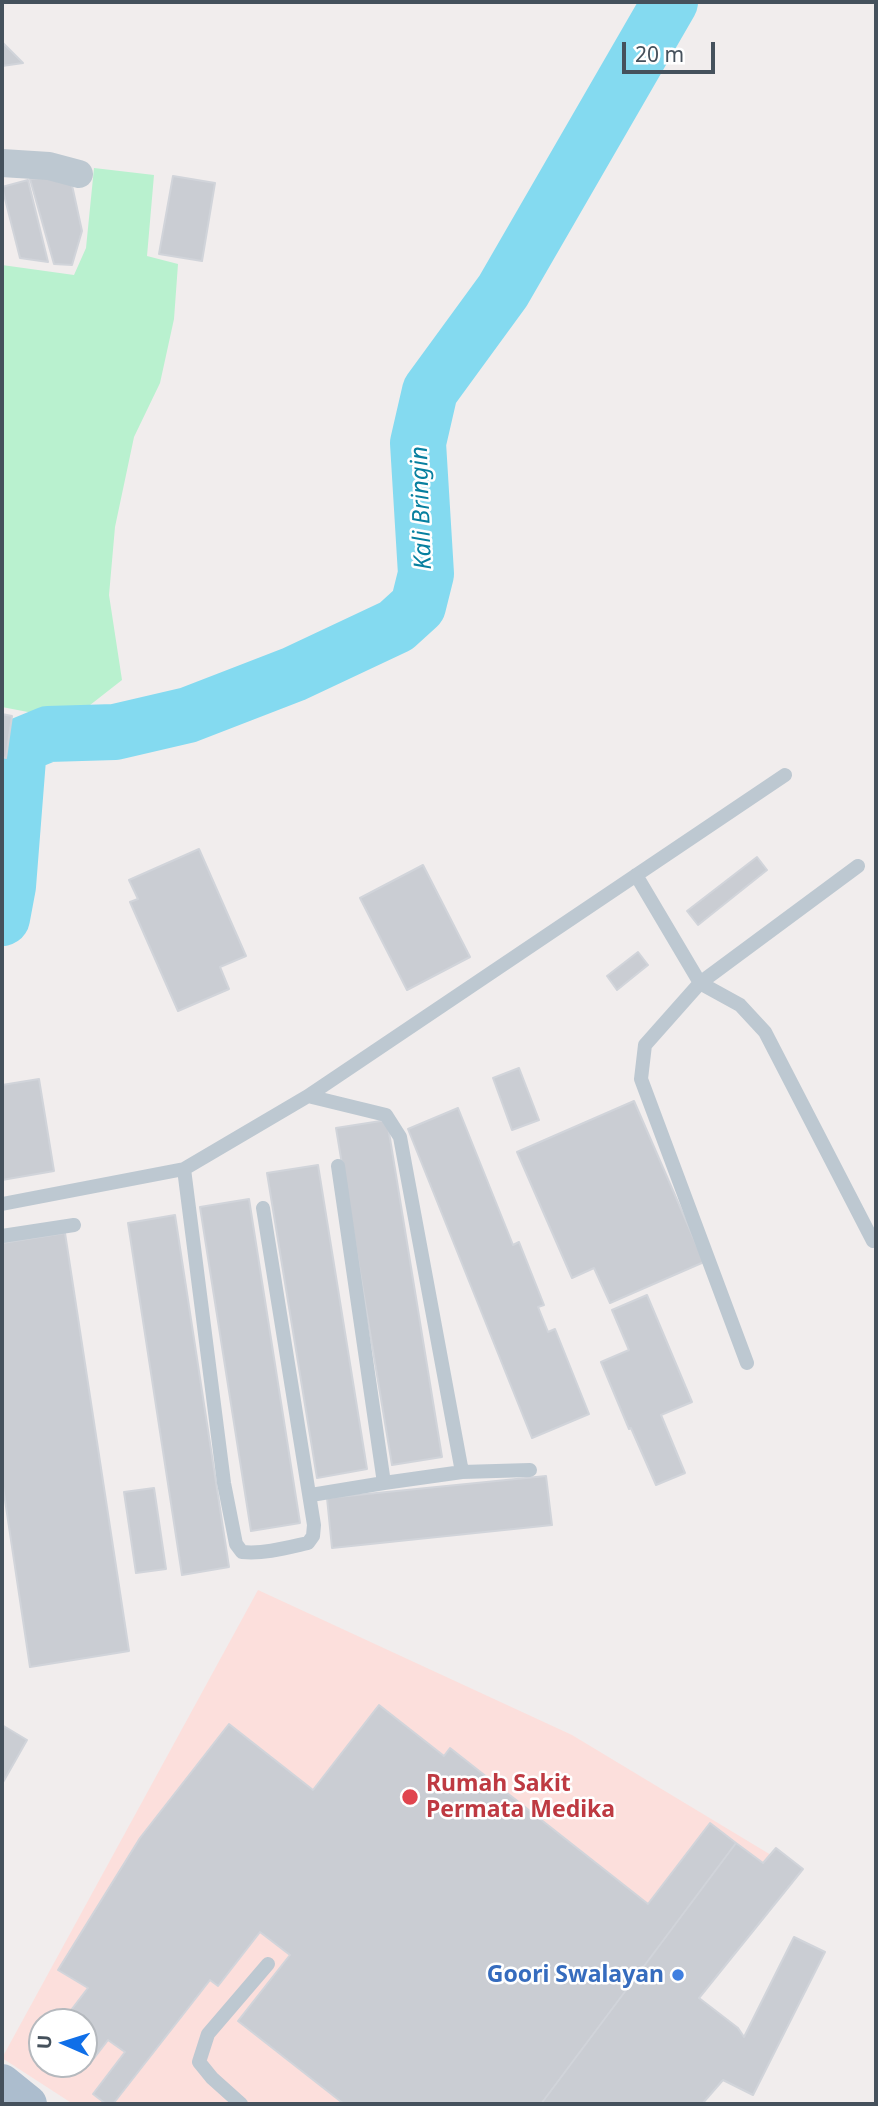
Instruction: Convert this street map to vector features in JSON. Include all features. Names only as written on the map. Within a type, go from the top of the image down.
[{"type":"main road","points":[[2,2083],[28,2104]]},
{"type":"street","points":[[2,163],[49,166],[79,174]]},
{"type":"lane","points":[[2,1203],[184,1169],[309,1096],[785,775]]},
{"type":"lane","points":[[747,1363],[641,1080],[645,1045],[700,983],[858,866]]},
{"type":"lane","points":[[636,875],[700,983],[740,1005],[765,1032],[873,1241]]},
{"type":"lane","points":[[309,1096],[386,1115],[400,1137],[462,1472]]},
{"type":"lane","points":[[338,1166],[384,1483]]},
{"type":"lane","points":[[184,1169],[224,1483],[236,1544],[242,1552],[267,1552],[308,1543],[313,1536],[314,1525],[263,1208]]},
{"type":"lane","points":[[2,1236],[74,1226]]},
{"type":"lane","points":[[311,1496],[462,1472],[530,1470]]},
{"type":"lane","points":[[241,2104],[212,2078],[199,2062],[208,2034],[268,1964]]},
{"type":"shaded area","name":"Rumah Sakit Permata Medika","points":[[258,1590],[572,1735],[776,1858],[618,2029],[563,2104],[73,2104],[33,2078],[98,2078],[98,2008],[29,2008]]},
{"type":"shaded area","name":"Rumah Sakit Permata Medika","points":[[28,2010],[28,2075],[2,2058]]},
{"type":"green space","points":[[94,168],[154,175],[147,256],[178,264],[174,319],[160,383],[134,437],[115,527],[109,595],[122,680],[76,716],[2,707],[2,265],[74,275],[86,248]]},
{"type":"building","points":[[2,42],[23,63],[2,66]]},
{"type":"building","points":[[70,176],[82,231],[72,265],[54,264],[30,179]]},
{"type":"building","points":[[173,176],[215,183],[202,261],[159,254]]},
{"type":"building","points":[[28,180],[48,262],[20,258],[2,187]]},
{"type":"building","points":[[2,714],[12,716],[6,758],[2,757]]},
{"type":"building","points":[[199,849],[246,956],[220,967],[229,989],[178,1011],[130,902],[138,899],[129,880]]},
{"type":"building","points":[[757,857],[767,870],[698,925],[687,911]]},
{"type":"building","points":[[423,865],[470,957],[407,990],[360,898]]},
{"type":"building","points":[[638,952],[648,965],[617,990],[607,976]]},
{"type":"building","points":[[519,1068],[539,1120],[512,1130],[493,1078]]},
{"type":"building","points":[[39,1079],[54,1171],[2,1180],[2,1085]]},
{"type":"building","points":[[634,1101],[704,1262],[610,1303],[594,1268],[572,1278],[517,1152]]},
{"type":"building","points":[[458,1108],[513,1245],[519,1242],[544,1305],[538,1307],[548,1332],[555,1329],[589,1414],[532,1438],[408,1129]]},
{"type":"building","points":[[387,1120],[442,1457],[392,1465],[336,1128]]},
{"type":"building","points":[[318,1165],[367,1469],[317,1478],[267,1173]]},
{"type":"building","points":[[249,1199],[300,1523],[251,1531],[200,1207]]},
{"type":"building","points":[[175,1215],[229,1567],[182,1575],[128,1223]]},
{"type":"building","points":[[65,1233],[129,1651],[30,1667],[2,1480],[2,1243]]},
{"type":"building","points":[[647,1295],[692,1402],[661,1415],[685,1473],[656,1485],[601,1362],[629,1350],[612,1310]]},
{"type":"building","points":[[546,1476],[552,1525],[332,1548],[327,1498]]},
{"type":"building","points":[[154,1488],[166,1569],[136,1573],[124,1492]]},
{"type":"building","name":"Rumah Sakit Permata Medika","points":[[379,1705],[444,1756],[450,1748],[648,1904],[710,1823],[736,1843],[541,2104],[344,2104],[238,2021],[290,1955],[260,1932],[218,1986],[210,1980],[113,2104],[106,2104],[93,2094],[125,2052],[108,2040],[98,2053],[98,2008],[73,2008],[88,1988],[58,1970],[140,1838],[229,1724],[313,1790]]},
{"type":"building","points":[[2,1725],[27,1740],[2,1784]]},
{"type":"building","name":"Goori Swalayan","points":[[736,1843],[763,1863],[776,1848],[803,1869],[699,1998],[738,2028],[744,2037],[794,1937],[825,1952],[753,2095],[723,2080],[702,2104],[541,2104]]},
{"type":"waterway","name":"Kali Bringin","points":[[2,918],[8,886],[19,746],[48,734],[115,732],[188,715],[294,674],[396,626],[418,606],[426,574],[418,443],[430,391],[503,291],[670,2]]},
{"type":"place","name":"Rumah Sakit Permata Medika","points":[[410,1797]]},
{"type":"place","name":"Goori Swalayan","points":[[678,1975]]}]
